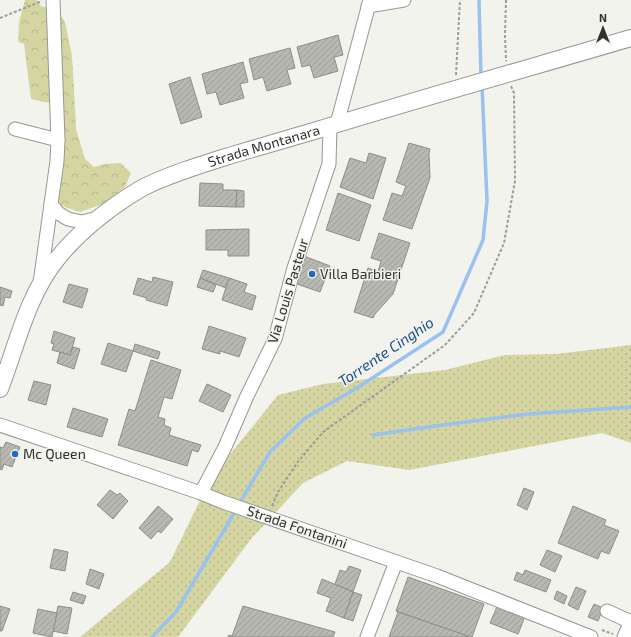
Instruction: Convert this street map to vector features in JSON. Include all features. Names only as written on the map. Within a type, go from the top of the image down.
[{"type":"main road","name":"Strada Montanara","points":[[0,389],[26,314],[40,285],[56,260],[70,244],[112,207],[144,187],[190,168],[631,38]]},
{"type":"street","points":[[40,285],[57,161],[58,140],[53,0]]},
{"type":"street","points":[[369,3],[404,0]]},
{"type":"street","name":"Via Louis Pasteur","points":[[201,493],[225,447],[247,396],[275,340],[294,268],[330,164],[333,125],[369,3]]},
{"type":"street","points":[[15,129],[58,140]]},
{"type":"street","points":[[51,204],[58,213],[68,219],[82,222],[99,218]]},
{"type":"street","name":"Strada Fontanini","points":[[0,425],[201,493],[223,502],[272,516],[444,579],[591,637]]},
{"type":"street","points":[[367,637],[396,562]]},
{"type":"street","points":[[607,611],[631,622],[624,637]]},
{"type":"path","points":[[0,18],[44,0]]},
{"type":"path","points":[[455,90],[460,0]]},
{"type":"path","points":[[272,516],[278,492],[293,469],[323,432],[445,345],[474,313],[504,243],[515,181],[514,93],[507,75],[505,35],[506,0]]},
{"type":"green space","points":[[25,0],[37,0],[41,6],[58,11],[65,22],[72,56],[76,129],[85,159],[94,167],[105,164],[121,163],[131,173],[125,187],[103,204],[80,212],[59,205],[57,192],[62,104],[31,99],[24,44],[18,42],[19,22]]},
{"type":"green space","points":[[631,345],[631,443],[602,433],[409,470],[347,461],[303,483],[251,539],[178,637],[80,637],[170,562],[211,478],[278,395],[323,384],[445,370],[505,355],[556,354]]},
{"type":"building","points":[[338,35],[343,55],[334,57],[338,71],[314,78],[310,65],[302,67],[297,47]]},
{"type":"building","points":[[290,48],[295,68],[287,70],[291,84],[267,91],[263,77],[254,80],[249,59]]},
{"type":"building","points":[[243,62],[248,82],[240,84],[244,98],[220,105],[216,92],[207,94],[202,74]]},
{"type":"building","points":[[190,77],[202,117],[181,124],[169,84]]},
{"type":"building","points":[[409,143],[430,149],[430,178],[412,229],[383,220],[392,193],[402,196],[406,186],[396,182]]},
{"type":"building","points":[[369,153],[386,158],[373,199],[340,187],[350,158],[366,163]]},
{"type":"building","points":[[200,183],[223,184],[223,190],[237,190],[236,207],[199,206]]},
{"type":"building","points":[[237,190],[244,191],[244,207],[236,207]]},
{"type":"building","points":[[338,193],[371,205],[359,241],[326,230]]},
{"type":"building","points":[[249,229],[249,256],[228,256],[228,250],[206,250],[206,230]]},
{"type":"building","points":[[379,233],[410,243],[393,294],[373,318],[354,312],[368,268],[378,272],[381,261],[371,258]]},
{"type":"building","name":"Villa Barbieri","points":[[304,256],[330,266],[320,292],[294,283]]},
{"type":"building","points":[[203,270],[229,278],[226,288],[200,278]]},
{"type":"building","points":[[153,277],[173,282],[167,306],[146,300],[147,298],[133,294],[138,278],[152,282]]},
{"type":"building","points":[[200,278],[216,285],[213,292],[197,287]]},
{"type":"building","points":[[229,278],[247,284],[244,292],[256,296],[252,310],[222,300]]},
{"type":"building","points":[[69,284],[88,289],[82,308],[63,302]]},
{"type":"building","points":[[0,287],[12,291],[10,298],[5,297],[3,306],[0,305]]},
{"type":"building","points":[[209,326],[246,338],[239,357],[220,351],[220,354],[202,349]]},
{"type":"building","points":[[54,331],[75,338],[70,355],[52,350],[54,344],[51,343]]},
{"type":"building","points":[[108,343],[133,351],[126,372],[101,364]]},
{"type":"building","points":[[135,344],[160,352],[158,359],[133,351]]},
{"type":"building","points":[[73,347],[80,349],[74,369],[57,363],[60,352],[70,355]]},
{"type":"building","points":[[151,360],[181,370],[172,399],[164,397],[158,417],[165,419],[164,425],[171,428],[169,435],[201,445],[198,452],[192,450],[187,466],[118,445],[129,409],[135,411]]},
{"type":"building","points":[[34,381],[51,385],[46,405],[28,400]]},
{"type":"building","points":[[207,384],[231,395],[223,412],[199,401]]},
{"type":"building","points":[[73,408],[108,419],[102,437],[67,427]]},
{"type":"building","points":[[6,442],[20,447],[12,467],[4,464],[2,470],[0,469],[0,447],[3,448]]},
{"type":"building","points":[[524,488],[534,492],[527,510],[517,505]]},
{"type":"building","points":[[110,490],[117,495],[120,493],[128,501],[113,519],[97,505]]},
{"type":"building","points":[[158,506],[173,519],[161,533],[158,531],[151,539],[139,528]]},
{"type":"building","points":[[573,506],[606,520],[604,525],[619,531],[609,554],[601,551],[598,559],[558,543]]},
{"type":"building","points":[[54,549],[68,552],[65,571],[50,568]]},
{"type":"building","points":[[547,550],[562,556],[555,572],[540,565]]},
{"type":"building","points":[[349,566],[361,570],[353,592],[335,584],[340,570],[346,572]]},
{"type":"building","points":[[90,569],[104,574],[99,589],[86,584]]},
{"type":"building","points":[[525,570],[551,580],[546,592],[514,580],[517,572],[523,575]]},
{"type":"building","points":[[408,577],[484,604],[472,637],[396,611]]},
{"type":"building","points":[[322,579],[353,592],[344,618],[326,611],[331,598],[317,593]]},
{"type":"building","points":[[576,587],[586,591],[578,610],[568,605]]},
{"type":"building","points":[[557,591],[567,596],[564,604],[554,599]]},
{"type":"building","points":[[73,592],[86,596],[83,604],[70,600]]},
{"type":"building","points":[[353,592],[362,595],[353,621],[344,618]]},
{"type":"building","points":[[499,602],[526,614],[518,634],[490,623]]},
{"type":"building","points":[[594,604],[603,608],[598,621],[588,617]]},
{"type":"building","points":[[0,606],[10,609],[2,631],[0,631]]},
{"type":"building","points":[[58,606],[72,608],[67,634],[53,631]]},
{"type":"building","points":[[243,606],[335,632],[333,637],[228,637],[229,635],[232,636]]},
{"type":"building","points":[[38,609],[57,613],[52,637],[33,633]]},
{"type":"building","points":[[398,612],[468,636],[389,637]]},
{"type":"waterway","name":"Torrente Cinghio","points":[[479,0],[481,77]]},
{"type":"waterway","name":"Torrente Cinghio","points":[[239,504],[270,452],[305,418],[357,388],[443,332],[483,240],[487,201],[482,85]]},
{"type":"waterway","name":"Torrente Cinghio","points":[[373,435],[528,414],[631,407]]},
{"type":"waterway","name":"Torrente Cinghio","points":[[152,637],[176,612],[236,510]]},
{"type":"place","name":"Villa Barbieri","points":[[312,274]]},
{"type":"place","name":"Mc Queen","points":[[15,454]]}]
